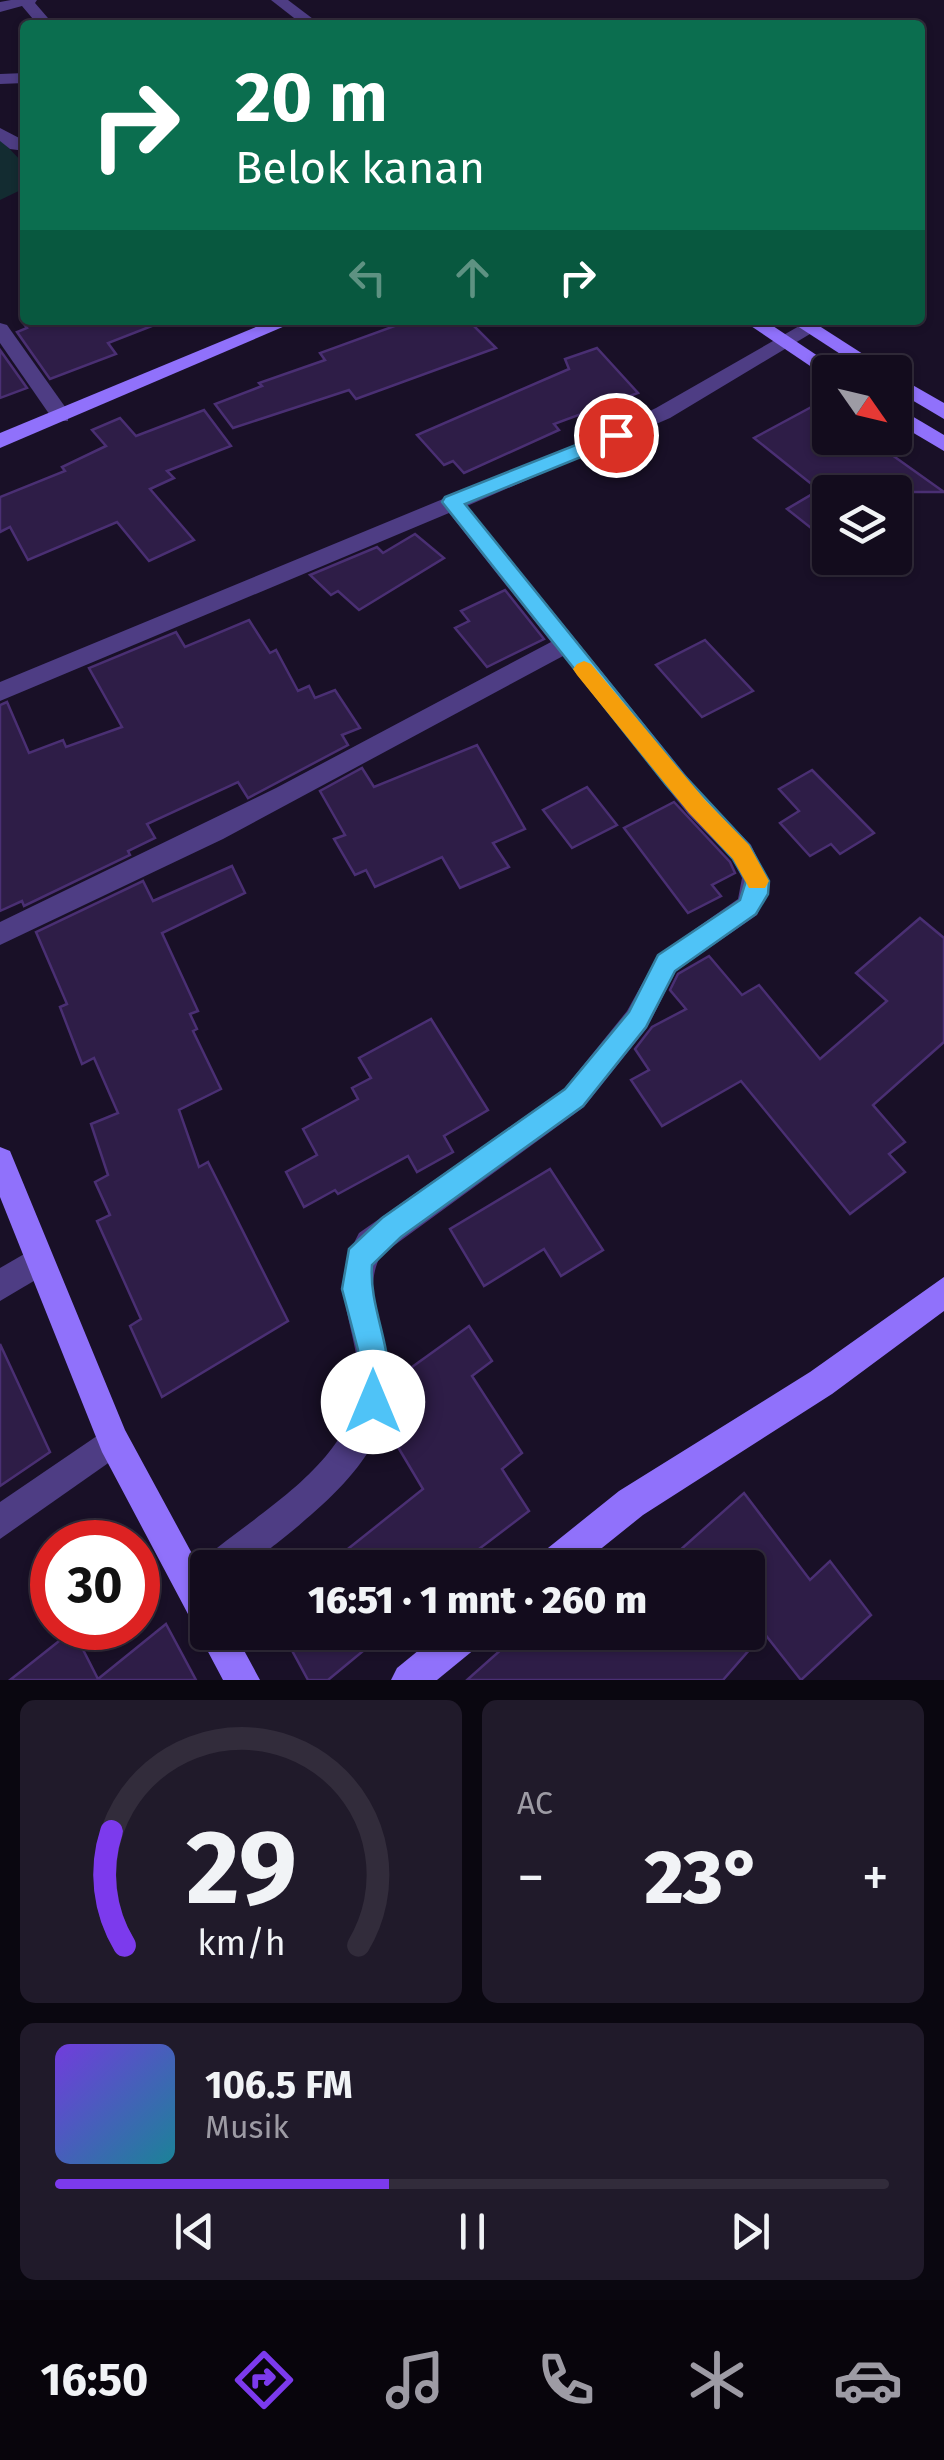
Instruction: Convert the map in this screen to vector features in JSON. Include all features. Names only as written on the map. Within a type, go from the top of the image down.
[{"type":"street","points":[[0,7],[26,0],[42,20]]},
{"type":"street","points":[[278,0],[306,20]]},
{"type":"street","points":[[0,441],[278,325]]},
{"type":"street","points":[[759,325],[812,359]]},
{"type":"street","points":[[0,692],[663,414],[785,342],[800,325]]},
{"type":"street","points":[[805,325],[854,355]]},
{"type":"street","points":[[0,328],[61,416]]},
{"type":"street","points":[[912,392],[944,412]]},
{"type":"street","points":[[912,424],[944,444]]},
{"type":"street","points":[[240,1550],[339,1466],[373,1402],[376,1380],[356,1269],[370,1244],[574,1098],[637,1020],[667,963],[748,907],[756,894],[757,881],[741,852],[697,807],[564,646],[452,502]]},
{"type":"street","points":[[0,934],[103,888],[270,803],[564,646]]},
{"type":"street","points":[[0,1161],[113,1441],[190,1575]]},
{"type":"street","points":[[0,1286],[38,1261]]},
{"type":"street","points":[[573,1550],[631,1504],[939,1304]]},
{"type":"street","points":[[0,1522],[113,1441]]},
{"type":"street","points":[[226,1650],[242,1680]]},
{"type":"street","points":[[409,1680],[446,1650]]},
{"type":"green space","points":[[0,139],[20,160],[20,190],[0,200]]},
{"type":"building","points":[[25,325],[154,325],[108,343],[116,354],[50,379],[17,332],[27,328]]},
{"type":"building","points":[[397,325],[473,325],[496,348],[356,399],[349,390],[233,428],[215,404],[262,386],[259,383],[325,360],[320,353]]},
{"type":"building","points":[[597,348],[638,393],[554,424],[559,430],[464,473],[453,461],[444,465],[417,435],[569,369],[565,359]]},
{"type":"building","points":[[0,350],[27,388],[0,398]]},
{"type":"building","points":[[812,407],[812,455],[892,455],[944,492],[912,492],[912,475],[812,475],[812,484],[754,438]]},
{"type":"building","points":[[204,410],[231,446],[167,471],[174,478],[150,489],[194,540],[149,561],[117,522],[28,560],[10,527],[0,532],[0,497],[65,471],[62,467],[106,446],[92,430],[120,418],[136,436]]},
{"type":"building","points":[[812,494],[812,529],[787,509]]},
{"type":"building","points":[[415,534],[444,558],[359,610],[338,591],[331,595],[310,575],[377,547],[383,553]]},
{"type":"building","points":[[505,590],[544,639],[487,667],[455,628],[469,621],[461,611]]},
{"type":"building","points":[[249,620],[270,653],[276,650],[298,691],[309,686],[315,698],[335,690],[360,728],[342,735],[348,745],[248,798],[238,782],[147,824],[155,838],[128,851],[130,855],[24,906],[22,901],[0,911],[0,705],[7,702],[29,753],[63,740],[66,747],[122,727],[89,668],[176,632],[185,647]]},
{"type":"building","points":[[705,640],[753,691],[702,717],[656,665]]},
{"type":"building","points":[[477,745],[525,829],[493,843],[509,867],[460,888],[442,857],[375,887],[366,870],[355,875],[334,839],[345,835],[320,791],[362,768],[374,787]]},
{"type":"building","points":[[812,770],[874,833],[840,854],[831,844],[810,856],[780,823],[799,811],[779,789]]},
{"type":"building","points":[[587,787],[617,825],[572,848],[543,810]]},
{"type":"building","points":[[674,802],[730,862],[735,873],[712,885],[721,896],[688,913],[624,828]]},
{"type":"building","points":[[232,866],[245,893],[162,933],[198,1011],[190,1014],[197,1029],[193,1031],[221,1089],[179,1110],[199,1167],[208,1162],[288,1321],[162,1397],[130,1326],[141,1319],[97,1221],[110,1215],[95,1182],[108,1175],[91,1124],[118,1113],[94,1058],[82,1064],[60,1007],[67,1004],[36,932],[143,881],[153,901]]},
{"type":"building","points":[[920,918],[944,938],[944,1042],[873,1105],[905,1142],[889,1154],[905,1172],[850,1214],[741,1081],[662,1126],[631,1080],[649,1070],[635,1049],[652,1027],[686,1009],[670,990],[678,974],[709,956],[742,995],[759,985],[820,1059],[887,1001],[856,973]]},
{"type":"building","points":[[431,1019],[488,1110],[444,1136],[453,1152],[417,1172],[408,1156],[338,1194],[335,1190],[304,1207],[286,1172],[317,1155],[303,1129],[358,1099],[352,1088],[371,1078],[359,1058]]},
{"type":"building","points":[[550,1169],[603,1250],[561,1276],[544,1249],[484,1286],[450,1229]]},
{"type":"building","points":[[469,1326],[492,1361],[472,1376],[522,1453],[502,1469],[529,1511],[478,1550],[347,1550],[423,1489],[392,1437],[414,1421],[393,1387],[394,1380]]},
{"type":"building","points":[[0,1344],[50,1452],[0,1486]]},
{"type":"building","points":[[744,1493],[810,1580],[830,1561],[871,1615],[801,1680],[765,1634],[765,1550],[680,1550]]},
{"type":"building","points":[[166,1624],[196,1680],[10,1680],[48,1650],[83,1650],[98,1679],[134,1650],[160,1650],[160,1629]]},
{"type":"building","points":[[292,1650],[364,1650],[328,1680],[308,1680]]},
{"type":"building","points":[[501,1650],[749,1650],[723,1680],[467,1680]]},
{"type":"slow traffic","points":[[584,669],[697,807],[741,852],[757,881]]},
{"type":"route","points":[[373,1402],[376,1380],[356,1289],[358,1259],[370,1244],[574,1098],[637,1020],[667,963],[748,907],[756,894],[753,869],[741,852],[697,807],[564,646],[452,502],[616,435]]}]
